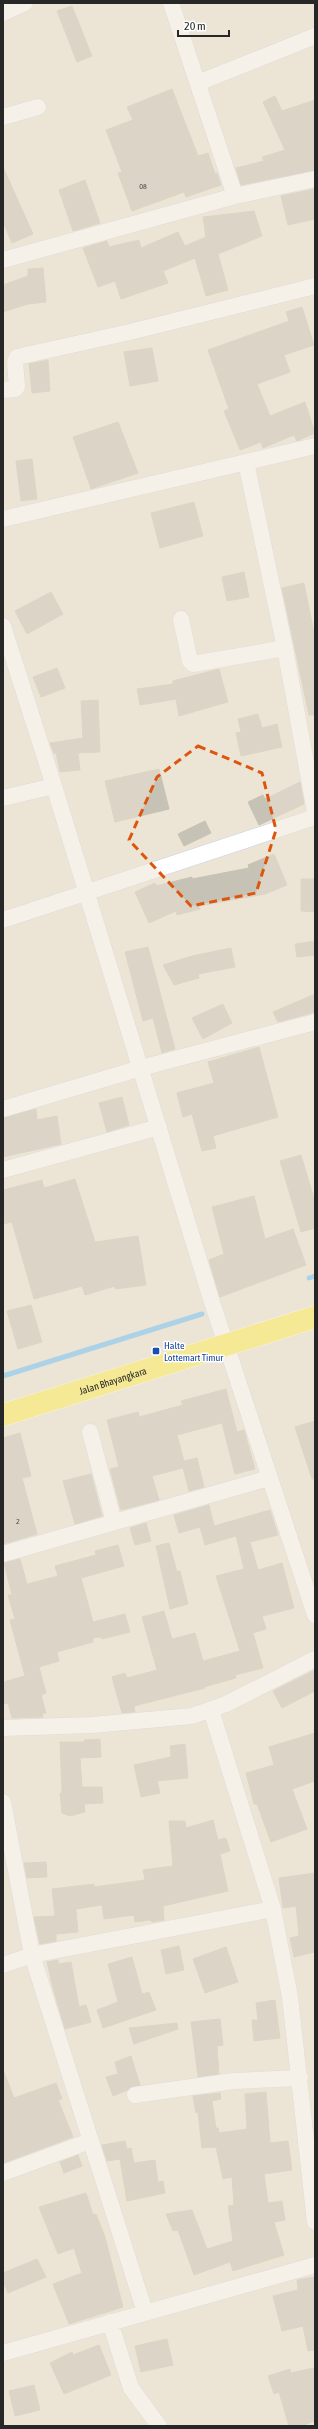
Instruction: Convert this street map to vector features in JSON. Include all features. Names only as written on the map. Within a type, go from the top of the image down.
[{"type":"main road","name":"Jalan Bhayangkara","points":[[3,1415],[315,1317]]},
{"type":"street","points":[[171,3],[235,196]]},
{"type":"street","points":[[198,83],[315,36]]},
{"type":"street","points":[[3,118],[38,107]]},
{"type":"street","points":[[3,260],[235,196],[315,179]]},
{"type":"street","points":[[3,390],[15,389],[17,387],[15,362],[17,357],[130,332],[315,286]]},
{"type":"street","points":[[3,519],[315,446]]},
{"type":"street","points":[[246,462],[285,648],[315,812]]},
{"type":"street","points":[[181,619],[190,661],[193,664],[285,648]]},
{"type":"street","points":[[3,626],[54,786],[226,1345],[315,1615]]},
{"type":"street","points":[[3,798],[54,786]]},
{"type":"street","points":[[3,920],[315,817]]},
{"type":"street","points":[[3,1109],[141,1068],[315,1022]]},
{"type":"street","points":[[3,1170],[159,1127]]},
{"type":"street","points":[[90,1432],[114,1522]]},
{"type":"street","points":[[3,1554],[269,1478]]},
{"type":"street","points":[[3,1728],[176,1719],[211,1710],[315,1659]]},
{"type":"street","points":[[211,1710],[273,1910],[290,1997],[315,2222]]},
{"type":"street","points":[[3,1802],[32,1955],[145,2312]]},
{"type":"street","points":[[3,1965],[32,1955],[273,1910]]},
{"type":"street","points":[[135,2095],[234,2081],[300,2078]]},
{"type":"street","points":[[3,2173],[90,2141]]},
{"type":"street","points":[[3,2353],[315,2265]]},
{"type":"street","points":[[110,2322],[130,2388],[159,2426]]},
{"type":"highlighted area","points":[[198,746],[262,773],[276,830],[256,893],[191,906],[129,840],[157,777]]},
{"type":"building","points":[[72,6],[92,56],[77,62],[57,11]]},
{"type":"building","points":[[172,89],[198,156],[208,153],[215,174],[217,173],[221,185],[186,197],[184,192],[132,211],[118,173],[122,172],[106,130],[133,120],[127,107]]},
{"type":"building","points":[[275,96],[282,111],[315,100],[315,170],[241,185],[236,168],[264,161],[262,157],[285,150],[263,102]]},
{"type":"building","points":[[3,167],[33,234],[12,243],[3,222]]},
{"type":"building","points":[[85,180],[100,223],[73,231],[59,190]]},
{"type":"building","points":[[315,189],[315,219],[288,225],[281,196]]},
{"type":"building","points":[[254,211],[262,236],[218,254],[228,290],[206,296],[195,258],[163,271],[168,283],[121,299],[115,281],[98,287],[83,248],[107,241],[109,247],[139,240],[141,248],[178,232],[185,246],[206,237],[203,217]]},
{"type":"building","points":[[43,268],[46,302],[28,304],[3,312],[3,285],[28,276],[28,269]]},
{"type":"building","points":[[302,307],[314,345],[284,355],[290,372],[257,384],[270,416],[305,402],[315,433],[297,441],[294,435],[263,448],[261,442],[240,450],[224,411],[229,409],[208,350],[289,321],[286,312]]},
{"type":"building","points":[[152,348],[158,381],[130,386],[124,352]]},
{"type":"building","points":[[48,360],[50,391],[32,393],[29,364]]},
{"type":"building","points":[[118,422],[138,473],[91,489],[73,437]]},
{"type":"building","points":[[32,459],[37,499],[21,501],[16,461]]},
{"type":"building","points":[[194,502],[203,536],[160,548],[151,513]]},
{"type":"building","points":[[244,572],[249,597],[227,601],[222,577]]},
{"type":"building","points":[[304,583],[315,638],[315,715],[309,715],[282,588]]},
{"type":"building","points":[[51,592],[63,614],[27,634],[15,611]]},
{"type":"building","points":[[57,668],[65,688],[41,697],[33,677]]},
{"type":"building","points":[[219,669],[228,702],[179,716],[176,699],[140,705],[137,689],[173,684],[173,681]]},
{"type":"building","points":[[98,700],[100,752],[78,753],[80,770],[60,772],[56,753],[54,753],[50,743],[83,738],[81,701]]},
{"type":"building","points":[[258,714],[262,728],[277,724],[282,747],[241,756],[236,733],[241,732],[238,719]]},
{"type":"building","points":[[159,769],[169,809],[115,822],[105,781]]},
{"type":"building","points":[[300,782],[304,804],[259,825],[248,802],[263,795],[265,799]]},
{"type":"building","points":[[205,821],[211,833],[184,846],[178,834]]},
{"type":"building","points":[[274,854],[287,885],[265,894],[199,906],[200,909],[177,915],[176,911],[149,923],[135,892],[155,883],[156,886],[192,877],[192,879],[249,868],[248,865]]},
{"type":"building","points":[[301,879],[315,879],[315,912],[301,911]]},
{"type":"building","points":[[315,941],[315,955],[297,957],[295,944]]},
{"type":"building","points":[[148,947],[175,1049],[162,1053],[153,1018],[143,1021],[125,952]]},
{"type":"building","points":[[231,948],[235,967],[198,974],[199,978],[174,985],[163,965],[192,956]]},
{"type":"building","points":[[315,994],[315,1012],[278,1022],[273,1012]]},
{"type":"building","points":[[223,1004],[232,1023],[203,1039],[192,1018]]},
{"type":"building","points":[[259,1047],[278,1117],[213,1136],[216,1148],[202,1151],[192,1114],[183,1117],[177,1093],[214,1083],[208,1062]]},
{"type":"building","points":[[122,1097],[129,1125],[107,1132],[99,1103]]},
{"type":"building","points":[[36,1109],[37,1120],[57,1116],[61,1144],[3,1157],[3,1118]]},
{"type":"building","points":[[301,1155],[315,1202],[315,1228],[301,1232],[280,1161]]},
{"type":"building","points":[[75,1179],[95,1242],[138,1236],[146,1285],[115,1289],[115,1286],[85,1295],[82,1286],[34,1299],[12,1222],[3,1224],[3,1190],[42,1180],[44,1188]]},
{"type":"building","points":[[254,1196],[265,1239],[293,1229],[306,1265],[220,1297],[209,1260],[224,1254],[212,1207]]},
{"type":"building","points":[[31,1305],[42,1342],[18,1349],[7,1311]]},
{"type":"building","points":[[226,1389],[237,1432],[244,1430],[255,1469],[235,1474],[222,1423],[177,1435],[184,1461],[197,1458],[204,1487],[189,1491],[183,1468],[152,1476],[159,1500],[121,1510],[110,1469],[119,1467],[107,1420],[138,1412],[139,1417],[183,1405],[181,1401]]},
{"type":"building","points":[[315,1421],[315,1479],[312,1479],[295,1427]]},
{"type":"building","points":[[20,1433],[31,1476],[22,1478],[37,1534],[3,1544],[3,1438]]},
{"type":"building","points":[[91,1474],[102,1516],[75,1524],[63,1481]]},
{"type":"building","points":[[209,1505],[214,1526],[270,1510],[278,1535],[250,1542],[258,1570],[282,1563],[294,1608],[262,1616],[266,1629],[253,1633],[263,1668],[235,1675],[236,1678],[204,1687],[205,1688],[134,1706],[135,1712],[122,1713],[112,1677],[125,1673],[127,1678],[157,1670],[142,1617],[164,1611],[172,1639],[195,1633],[203,1661],[240,1651],[216,1576],[244,1569],[236,1536],[205,1545],[200,1527],[179,1533],[174,1515]]},
{"type":"building","points":[[146,1523],[151,1541],[135,1545],[130,1528]]},
{"type":"building","points":[[169,1543],[177,1572],[180,1571],[188,1604],[170,1609],[156,1546]]},
{"type":"building","points":[[118,1545],[124,1566],[81,1578],[93,1622],[125,1614],[130,1632],[102,1639],[101,1637],[93,1638],[93,1642],[57,1652],[59,1661],[39,1667],[46,1693],[41,1695],[46,1713],[42,1714],[43,1717],[12,1718],[8,1703],[3,1704],[3,1682],[25,1676],[10,1620],[15,1619],[8,1595],[12,1595],[4,1563],[20,1559],[27,1584],[58,1576],[55,1566],[96,1555],[95,1551]]},
{"type":"building","points":[[315,1670],[315,1691],[282,1708],[273,1691]]},
{"type":"building","points":[[315,1733],[315,1781],[292,1789],[307,1829],[271,1842],[257,1804],[254,1804],[246,1773],[274,1765],[269,1747]]},
{"type":"building","points":[[100,1739],[101,1757],[80,1758],[82,1787],[102,1787],[103,1803],[84,1804],[85,1812],[70,1816],[62,1813],[60,1793],[62,1794],[60,1742],[84,1742],[84,1740]]},
{"type":"building","points":[[185,1744],[188,1778],[157,1781],[160,1793],[141,1797],[134,1765],[171,1757],[170,1746]]},
{"type":"building","points":[[213,1820],[218,1840],[226,1838],[230,1851],[220,1854],[228,1891],[163,1906],[164,1920],[152,1922],[151,1920],[135,1922],[134,1915],[104,1919],[102,1905],[76,1909],[78,1932],[56,1934],[56,1941],[40,1944],[34,1917],[55,1916],[52,1889],[94,1884],[94,1887],[145,1880],[143,1870],[173,1866],[169,1821],[185,1821],[186,1828]]},
{"type":"building","points":[[46,1862],[47,1877],[27,1878],[24,1863]]},
{"type":"building","points":[[315,1873],[315,1952],[294,1957],[290,1938],[299,1936],[296,1906],[283,1908],[279,1878]]},
{"type":"building","points":[[179,1946],[184,1970],[166,1974],[161,1950]]},
{"type":"building","points":[[226,1947],[238,1982],[205,1993],[193,1959]]},
{"type":"building","points":[[132,1957],[142,1994],[149,1992],[156,2010],[103,2028],[97,2010],[118,2002],[108,1964]]},
{"type":"building","points":[[58,1960],[58,1964],[71,1962],[79,2007],[86,2005],[91,2022],[65,2029],[47,1962]]},
{"type":"building","points":[[275,2000],[280,2038],[254,2041],[252,2020],[258,2020],[256,2003]]},
{"type":"building","points":[[220,2019],[223,2045],[217,2046],[219,2074],[198,2077],[191,2022]]},
{"type":"building","points":[[177,2023],[178,2029],[134,2044],[129,2028]]},
{"type":"building","points":[[131,2056],[140,2085],[113,2096],[106,2077],[118,2074],[115,2062]]},
{"type":"building","points":[[4,2072],[14,2098],[56,2083],[62,2099],[58,2100],[73,2137],[3,2163]]},
{"type":"building","points":[[266,2092],[270,2143],[288,2141],[292,2170],[264,2174],[268,2203],[282,2201],[285,2220],[274,2222],[284,2255],[233,2271],[230,2262],[194,2275],[178,2230],[173,2231],[166,2214],[192,2210],[207,2249],[233,2241],[228,2206],[234,2205],[232,2177],[223,2179],[216,2147],[202,2148],[198,2112],[196,2113],[193,2096],[220,2093],[221,2099],[212,2101],[216,2128],[218,2128],[219,2133],[247,2129],[245,2094]]},
{"type":"building","points":[[125,2141],[127,2149],[131,2148],[134,2163],[155,2160],[158,2182],[163,2181],[165,2193],[127,2201],[120,2159],[107,2161],[102,2145]]},
{"type":"building","points":[[78,2155],[82,2166],[64,2173],[60,2162]]},
{"type":"building","points":[[86,2193],[93,2215],[96,2214],[105,2237],[123,2307],[69,2324],[53,2284],[82,2273],[74,2248],[58,2254],[39,2207]]},
{"type":"building","points":[[37,2259],[46,2277],[8,2293],[3,2281],[3,2273]]},
{"type":"building","points":[[315,2277],[315,2350],[308,2351],[303,2326],[282,2331],[273,2296],[298,2290],[297,2280]]},
{"type":"building","points":[[167,2339],[173,2365],[141,2372],[135,2346]]},
{"type":"building","points":[[99,2345],[111,2375],[64,2394],[50,2363],[72,2352],[73,2355]]},
{"type":"building","points":[[313,2368],[315,2379],[315,2421],[301,2426],[289,2426],[279,2392],[274,2394],[268,2376],[290,2369],[291,2373]]},
{"type":"building","points":[[34,2385],[40,2410],[15,2416],[9,2391]]},
{"type":"waterway","points":[[309,1278],[315,1276]]},
{"type":"waterway","points":[[3,1376],[202,1314]]},
{"type":"place","name":"Halte Lottemart Timur","points":[[156,1351]]}]
